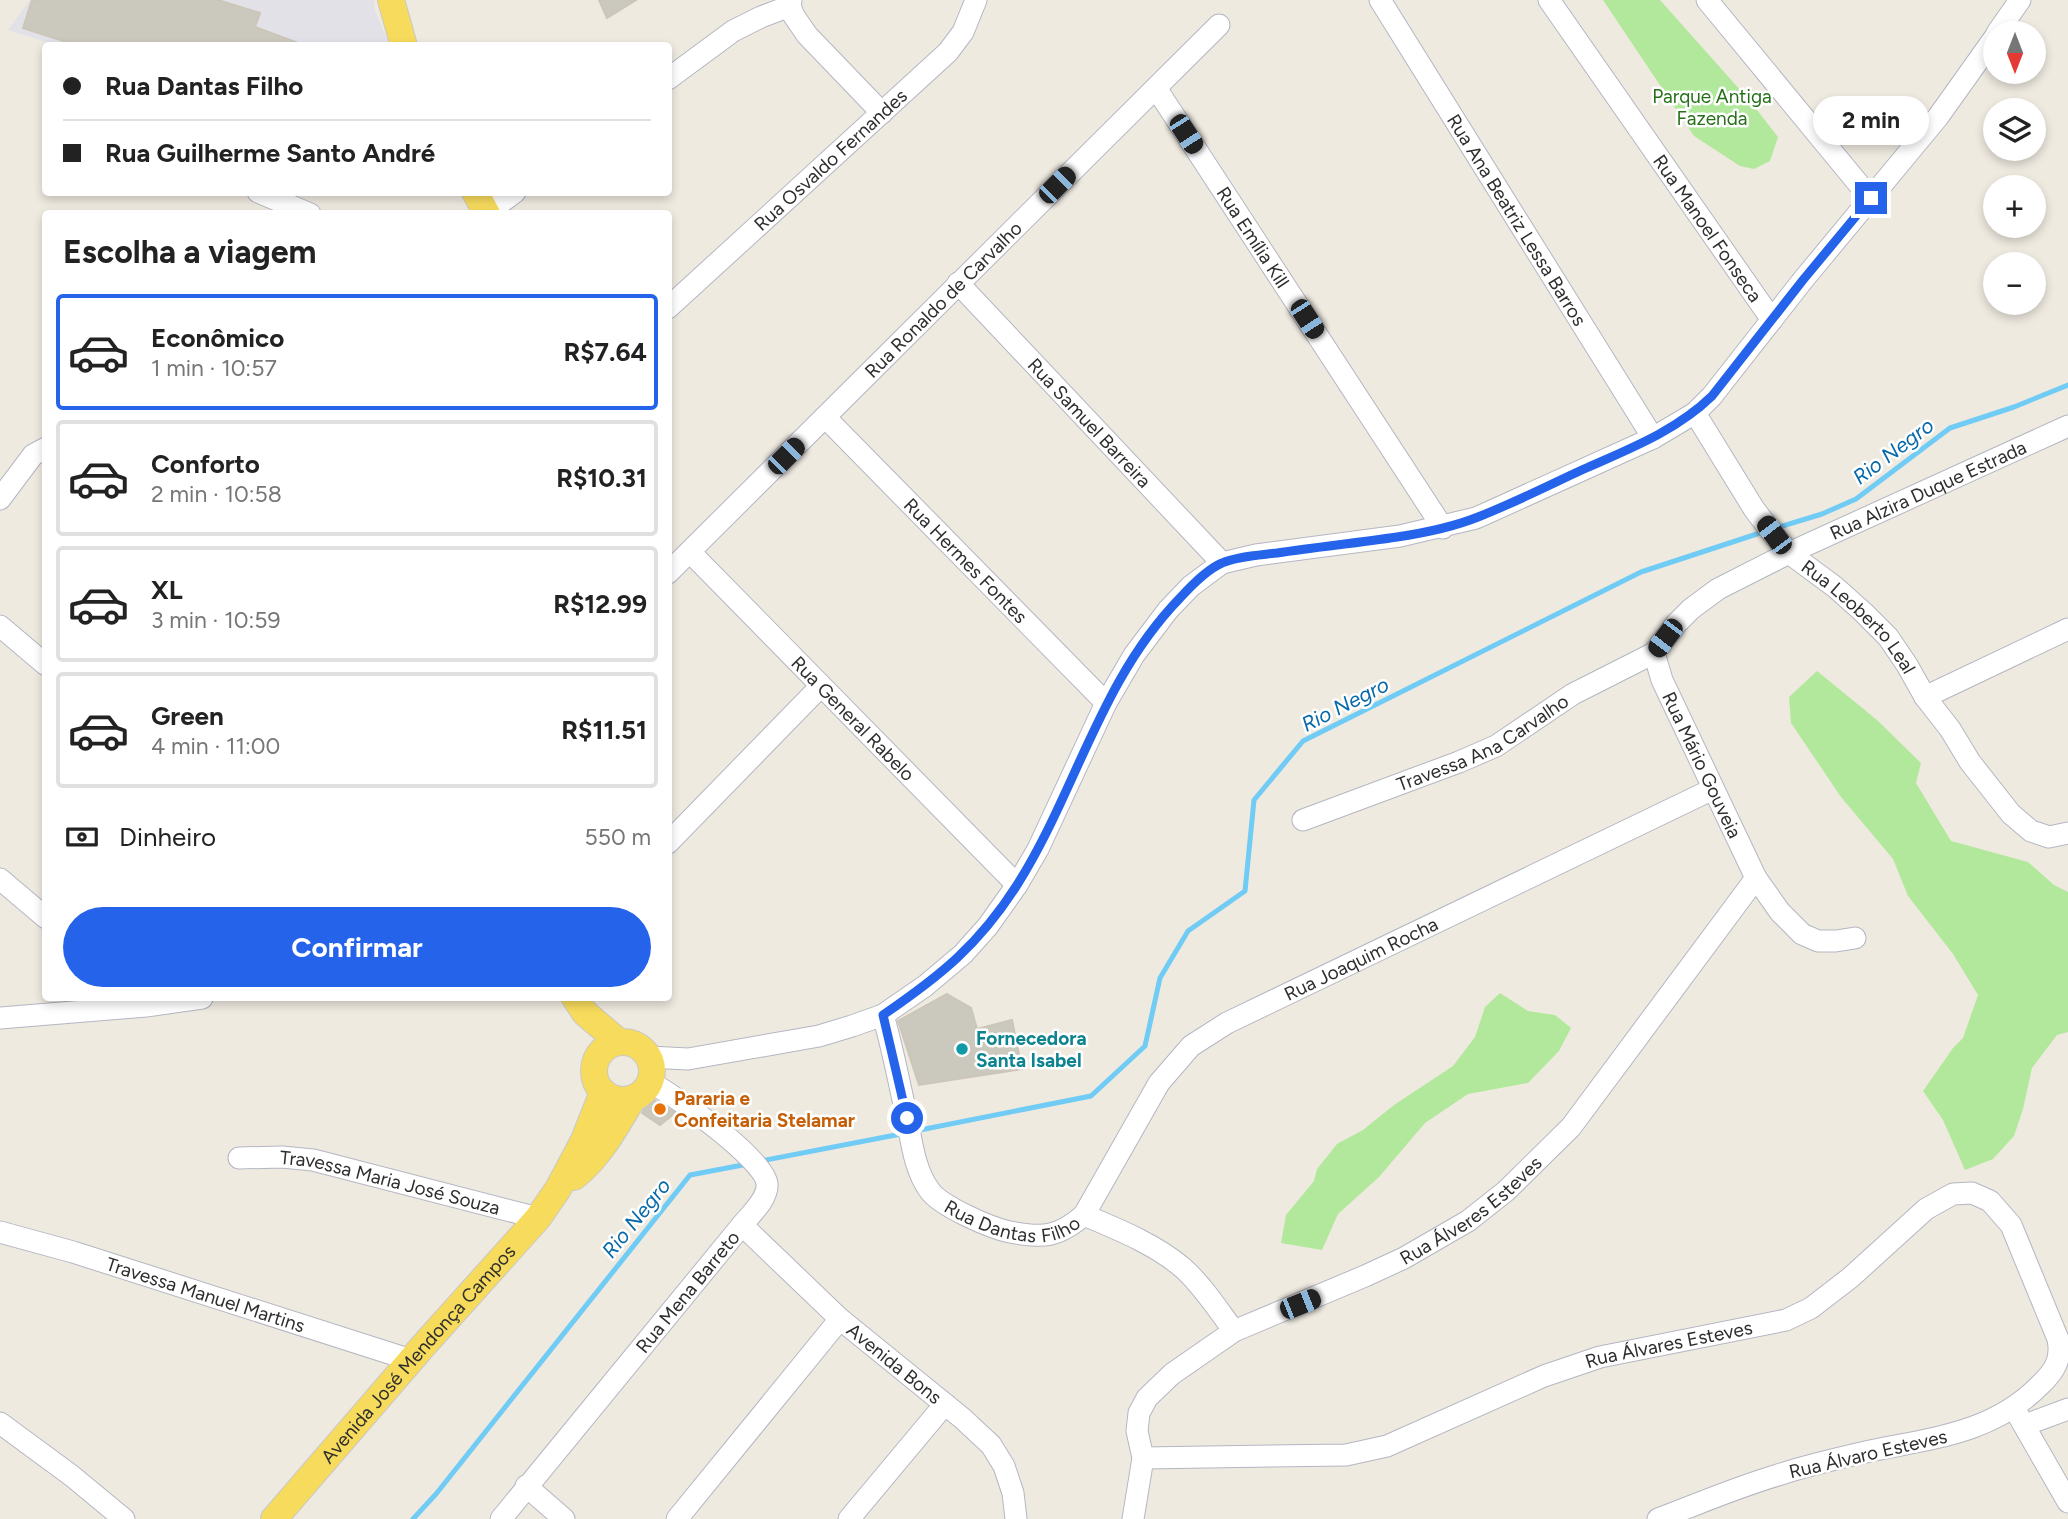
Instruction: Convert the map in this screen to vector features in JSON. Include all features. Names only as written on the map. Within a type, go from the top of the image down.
[{"type":"main road","points":[[391,0],[403,42]]},
{"type":"main road","points":[[580,1005],[619,1042]]},
{"type":"main road","points":[[580,1005],[595,1064],[595,1079],[603,1092],[622,1100],[646,1078],[641,1048],[631,1043],[619,1042],[608,1046],[600,1053],[595,1064]]},
{"type":"main road","name":"Avenida José Mendonça Campos","points":[[558,1189],[582,1171],[602,1147],[646,1078]]},
{"type":"main road","name":"Avenida José Mendonça Campos","points":[[274,1519],[538,1218],[558,1189],[584,1140],[603,1092]]},
{"type":"street","name":"Rua Osvaldo Fernandes","points":[[672,304],[947,52],[964,32],[976,0]]},
{"type":"street","name":"Rua Ana Beatriz Lessa Barros","points":[[1380,0],[1653,438]]},
{"type":"street","name":"Rua Manoel Fonseca","points":[[1549,0],[1772,320]]},
{"type":"street","points":[[1707,0],[1871,198]]},
{"type":"street","points":[[2006,21],[2020,0]]},
{"type":"street","points":[[672,76],[733,31],[791,3],[794,16],[807,35],[882,113]]},
{"type":"street","name":"Rua Ronaldo de Carvalho","points":[[672,569],[1219,24]]},
{"type":"street","points":[[646,1078],[688,1059],[819,1035],[883,1015],[925,986],[964,954],[1017,885],[1038,849],[1106,703],[1134,655],[1168,610],[1191,586],[1222,563],[1256,555],[1400,536],[1476,518],[1653,438],[1695,413],[1712,396],[1938,117],[1983,53]]},
{"type":"street","name":"Rua Emília Kill","points":[[1156,88],[1443,527]]},
{"type":"street","points":[[267,196],[301,210]]},
{"type":"street","points":[[491,210],[510,196]]},
{"type":"street","name":"Rua Samuel Barreira","points":[[958,283],[1222,563]]},
{"type":"street","name":"Rua Leoberto Leal","points":[[1695,413],[1754,509],[1774,535],[1789,553],[1835,587],[1888,638],[1925,697],[2068,629]]},
{"type":"street","name":"Rua Hermes Fontes","points":[[825,417],[1106,703]]},
{"type":"street","name":"Rua Alzira Duque Estrada","points":[[1789,553],[2068,426]]},
{"type":"street","points":[[0,499],[33,455],[42,450]]},
{"type":"street","name":"Rua General Rabelo","points":[[690,552],[1017,885]]},
{"type":"street","points":[[1654,653],[1691,609],[1718,589],[1789,553]]},
{"type":"street","points":[[0,626],[42,662]]},
{"type":"street","name":"Rua Mário Gouveia","points":[[1654,653],[1662,680],[1756,878],[1780,912],[1802,934],[1818,941],[1855,938]]},
{"type":"street","name":"Travessa Ana Carvalho","points":[[1303,820],[1496,746],[1573,694],[1654,653]]},
{"type":"street","points":[[672,839],[821,686]]},
{"type":"street","points":[[1925,697],[1950,729],[1970,762],[2011,814],[2031,831],[2049,837],[2068,833]]},
{"type":"street","name":"Rua Joaquim Rocha","points":[[1084,1214],[1159,1083],[1191,1046],[1227,1023],[1713,789]]},
{"type":"street","points":[[0,878],[42,915]]},
{"type":"street","name":"Rua Álveres Esteves","points":[[1133,1519],[1143,1458],[1137,1431],[1139,1413],[1147,1398],[1172,1374],[1234,1331],[1404,1258],[1468,1221],[1506,1191],[1571,1127],[1756,878]]},
{"type":"street","points":[[0,1018],[141,1002]]},
{"type":"street","name":"Rua Dantas Filho","points":[[883,1015],[921,1177],[930,1192],[944,1205],[1000,1230],[1039,1237],[1072,1225],[1084,1214],[1151,1247],[1182,1268],[1204,1291],[1234,1331]]},
{"type":"street","name":"Rua Mena Barreto","points":[[500,1519],[764,1197],[766,1178],[760,1170],[703,1116],[646,1078]]},
{"type":"street","name":"Travessa Maria José Souza","points":[[239,1158],[282,1157],[313,1160],[538,1218]]},
{"type":"street","name":"Rua Álvares Esteves","points":[[1143,1458],[1346,1455],[1387,1446],[1544,1376],[1600,1357],[1786,1320],[1811,1308],[1850,1278],[1926,1209],[1953,1194],[1972,1193],[1990,1201],[2011,1226],[2058,1339],[2059,1360]]},
{"type":"street","name":"Avenida Bons","points":[[742,1225],[840,1319],[945,1404],[991,1446],[1004,1466],[1013,1493],[1016,1519]]},
{"type":"street","name":"Travessa Manuel Martins","points":[[0,1232],[73,1252],[411,1360]]},
{"type":"street","points":[[677,1519],[840,1319]]},
{"type":"street","name":"Rua Álvaro Esteves","points":[[1658,1519],[1776,1475],[1868,1451],[1952,1435],[1993,1419],[2020,1417],[2059,1360]]},
{"type":"street","points":[[849,1519],[945,1404]]},
{"type":"street","points":[[2068,1409],[2020,1417],[2068,1502]]},
{"type":"street","points":[[0,1423],[72,1476],[124,1519]]},
{"type":"street","points":[[526,1486],[564,1519]]},
{"type":"shaded area","points":[[30,0],[374,0],[375,11],[389,42],[46,42],[8,30]]},
{"type":"green space","name":"Parque Antiga Fazenda","points":[[1603,0],[1660,0],[1750,101],[1778,137],[1770,161],[1754,169],[1740,166],[1694,136]]},
{"type":"green space","points":[[1817,671],[1877,720],[1921,763],[1916,783],[1951,841],[2028,862],[2054,885],[2068,892],[2068,1032],[2057,1035],[2032,1068],[2014,1136],[1993,1159],[1965,1170],[1943,1120],[1923,1091],[1963,1038],[1978,995],[1953,954],[1908,896],[1893,859],[1841,797],[1791,723],[1789,697]]},
{"type":"green space","points":[[1500,993],[1528,1011],[1555,1015],[1571,1028],[1559,1051],[1528,1083],[1468,1094],[1425,1123],[1379,1177],[1338,1214],[1322,1250],[1281,1243],[1286,1215],[1314,1181],[1317,1169],[1337,1144],[1363,1130],[1394,1105],[1453,1066],[1475,1037],[1485,1007]]},
{"type":"building","points":[[32,0],[218,0],[260,13],[255,27],[296,42],[67,42],[23,28]]},
{"type":"building","points":[[599,0],[636,0],[607,18]]},
{"type":"building","name":"Fornecedora Santa Isabel","points":[[947,994],[971,1008],[977,1029],[1012,1020],[1022,1069],[919,1085],[898,1021]]},
{"type":"building","points":[[651,1098],[675,1113],[660,1125],[642,1113]]},
{"type":"waterway","name":"Rio Negro","points":[[1776,528],[1822,514],[1856,499],[1950,428],[2014,407],[2068,385]]},
{"type":"waterway","name":"Rio Negro","points":[[915,1131],[1091,1096],[1145,1046],[1160,978],[1188,931],[1245,891],[1254,800],[1303,741],[1641,572],[1763,532]]},
{"type":"waterway","name":"Rio Negro","points":[[761,1161],[906,1133]]},
{"type":"waterway","name":"Rio Negro","points":[[413,1519],[436,1494],[690,1175],[748,1164]]},
{"type":"place","name":"Fornecedora Santa Isabel","points":[[962,1049]]},
{"type":"place","name":"Pararia e Confeitaria Stelamar","points":[[660,1109]]},
{"type":"route","points":[[907,1118],[883,1015],[925,986],[964,954],[988,926],[1038,849],[1106,703],[1134,655],[1168,610],[1191,586],[1222,563],[1256,555],[1400,536],[1476,518],[1653,438],[1695,413],[1712,396],[1871,198]]}]
